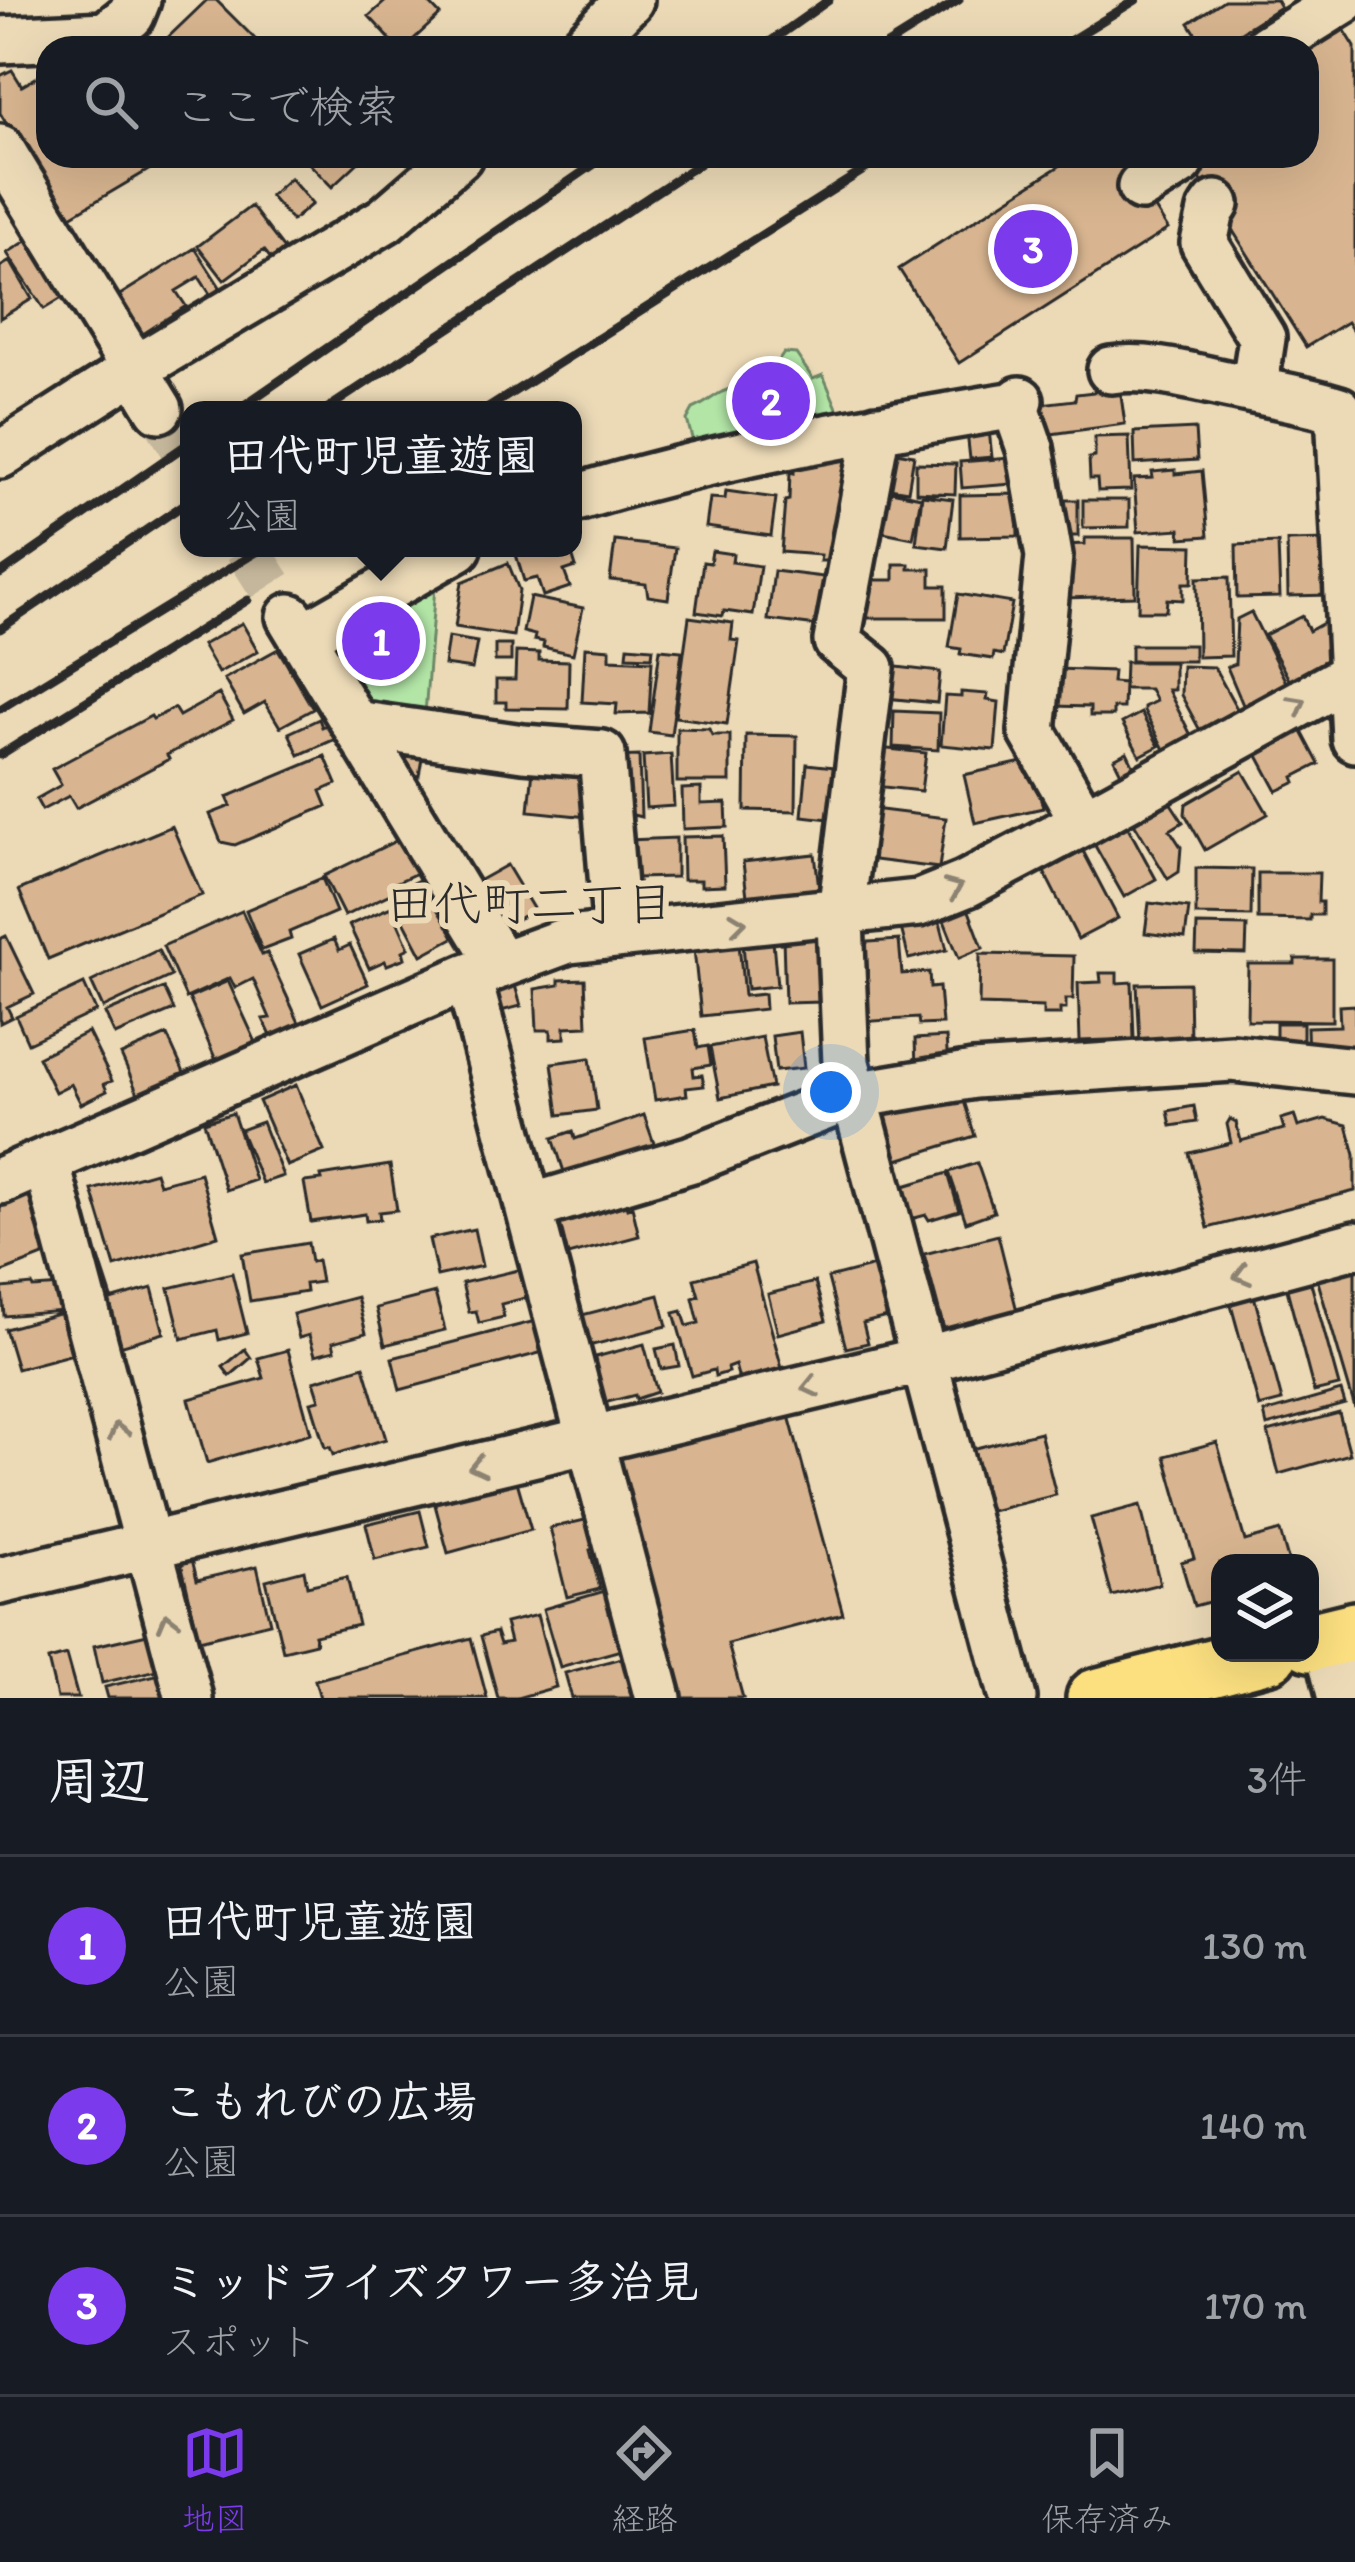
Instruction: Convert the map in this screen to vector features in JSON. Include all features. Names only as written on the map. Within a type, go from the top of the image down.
[{"type":"main road","points":[[1096,1698],[1234,1662]]},
{"type":"street","points":[[85,36],[106,35],[131,15],[137,0]]},
{"type":"street","points":[[594,36],[630,0]]},
{"type":"street","points":[[1286,36],[1344,0]]},
{"type":"street","points":[[0,40],[36,38]]},
{"type":"street","points":[[0,455],[135,368],[385,220],[445,168]]},
{"type":"street","points":[[1141,187],[1171,168]]},
{"type":"street","points":[[6,170],[159,409]]},
{"type":"street","points":[[1214,208],[1204,243],[1262,338],[1255,390]]},
{"type":"street","points":[[1111,370],[1130,368],[1255,390],[1347,414],[1355,739]]},
{"type":"street","points":[[582,497],[697,466],[1017,403],[1049,556],[1032,731],[1084,822]]},
{"type":"street","points":[[877,428],[837,641],[871,668],[841,912],[846,1063],[1013,1698]]},
{"type":"street","points":[[440,557],[296,627],[355,724],[484,971],[531,1208],[658,1698]]},
{"type":"street","points":[[0,1181],[484,971],[568,940],[919,903],[966,884],[1084,822],[1354,673]]},
{"type":"street","points":[[355,724],[602,754],[617,935]]},
{"type":"street","points":[[531,1208],[692,1159],[855,1095],[974,1076],[1232,1058],[1355,1071]]},
{"type":"street","points":[[46,1161],[189,1698]]},
{"type":"street","points":[[0,1581],[924,1360],[1355,1245]]},
{"type":"street","points":[[1330,1637],[1341,1698]]},
{"type":"green space","points":[[784,353],[796,354],[813,379],[823,375],[838,421],[695,449],[687,420],[693,409],[722,392],[766,379]]},
{"type":"green space","points":[[436,573],[424,727],[368,717],[331,652],[332,630]]},
{"type":"building","points":[[207,0],[216,0],[252,36],[170,36]]},
{"type":"building","points":[[387,0],[426,0],[440,15],[417,36],[387,36],[369,16]]},
{"type":"building","points":[[1224,0],[1276,0],[1280,7],[1235,36],[1197,36],[1189,23]]},
{"type":"building","points":[[1337,18],[1355,47],[1355,334],[1347,322],[1306,347],[1193,168],[1319,168],[1319,36]]},
{"type":"building","points":[[12,70],[22,86],[36,78],[36,168],[152,168],[64,220],[0,113],[0,76]]},
{"type":"building","points":[[314,168],[352,168],[332,187]]},
{"type":"building","points":[[1056,168],[1129,168],[1168,229],[959,363],[899,269]]},
{"type":"building","points":[[290,178],[312,204],[292,221],[270,196]]},
{"type":"building","points":[[251,206],[284,249],[271,259],[264,250],[224,280],[198,246]]},
{"type":"building","points":[[38,234],[75,290],[44,309],[7,253]]},
{"type":"building","points":[[195,248],[222,290],[212,297],[199,277],[176,291],[186,306],[140,336],[115,298]]},
{"type":"building","points":[[10,261],[32,299],[0,318],[0,267]]},
{"type":"building","points":[[1120,389],[1125,424],[1036,436],[1032,405]]},
{"type":"building","points":[[1195,429],[1197,460],[1135,464],[1134,432]]},
{"type":"building","points":[[989,430],[992,457],[970,459],[967,432]]},
{"type":"building","points":[[1129,436],[1131,490],[1098,491],[1097,479],[1090,479],[1095,437]]},
{"type":"building","points":[[867,445],[842,558],[820,561],[821,555],[781,552],[794,461]]},
{"type":"building","points":[[883,450],[914,455],[908,491],[877,486]]},
{"type":"building","points":[[1023,457],[1025,483],[962,488],[960,462]]},
{"type":"building","points":[[916,463],[956,464],[955,494],[916,492]]},
{"type":"building","points":[[1175,470],[1175,474],[1202,471],[1208,536],[1181,538],[1180,529],[1138,532],[1134,479]]},
{"type":"building","points":[[876,488],[921,497],[913,538],[868,529]]},
{"type":"building","points":[[726,491],[776,498],[771,536],[706,527],[710,498],[725,499]]},
{"type":"building","points":[[1017,494],[1018,536],[960,537],[960,495]]},
{"type":"building","points":[[922,495],[953,499],[947,548],[916,544]]},
{"type":"building","points":[[1058,500],[1078,500],[1078,536],[1063,536]]},
{"type":"building","points":[[1083,500],[1129,500],[1129,527],[1083,528]]},
{"type":"building","points":[[1085,538],[1134,538],[1135,596],[1063,598],[1062,545],[1085,544]]},
{"type":"building","points":[[1330,540],[1332,595],[1288,596],[1287,541]]},
{"type":"building","points":[[615,541],[675,548],[668,599],[648,596],[646,584],[610,580]]},
{"type":"building","points":[[1278,543],[1280,597],[1237,598],[1236,545]]},
{"type":"building","points":[[1140,545],[1193,546],[1192,583],[1183,583],[1183,600],[1167,599],[1166,611],[1138,611]]},
{"type":"building","points":[[712,551],[733,554],[732,562],[760,566],[753,615],[696,612],[703,562],[710,563]]},
{"type":"building","points":[[517,557],[573,557],[576,567],[564,571],[570,587],[543,596],[537,578],[524,581]]},
{"type":"building","points":[[508,563],[519,590],[513,636],[455,627],[462,582]]},
{"type":"building","points":[[894,564],[931,569],[931,586],[946,586],[946,618],[857,618],[868,580],[894,580]]},
{"type":"building","points":[[774,571],[840,579],[834,628],[768,620]]},
{"type":"building","points":[[1229,577],[1231,656],[1198,657],[1197,578]]},
{"type":"building","points":[[958,594],[1012,603],[1003,655],[994,653],[993,659],[960,654],[961,649],[949,647]]},
{"type":"building","points":[[530,597],[583,608],[573,654],[543,647],[544,642],[534,640],[535,635],[523,632]]},
{"type":"building","points":[[1251,612],[1290,690],[1246,712],[1227,667],[1235,664],[1237,619]]},
{"type":"building","points":[[1302,616],[1309,631],[1327,621],[1339,665],[1294,689],[1265,635]]},
{"type":"building","points":[[689,617],[733,623],[731,640],[739,641],[727,724],[675,717]]},
{"type":"building","points":[[242,623],[258,651],[218,673],[202,645]]},
{"type":"building","points":[[448,637],[477,642],[472,669],[444,665]]},
{"type":"building","points":[[495,645],[511,645],[511,661],[495,661]]},
{"type":"building","points":[[1131,645],[1194,645],[1194,661],[1131,661]]},
{"type":"building","points":[[628,646],[653,648],[652,657],[627,656]]},
{"type":"building","points":[[585,647],[610,649],[610,659],[652,661],[649,713],[616,714],[617,704],[582,702]]},
{"type":"building","points":[[278,649],[313,709],[280,727],[265,702],[244,714],[224,679]]},
{"type":"building","points":[[660,649],[682,651],[671,735],[649,732]]},
{"type":"building","points":[[516,652],[539,653],[539,660],[569,661],[568,709],[506,708],[506,702],[496,702],[496,680],[515,680]]},
{"type":"building","points":[[1125,662],[1174,662],[1174,690],[1168,690],[1194,741],[1167,755],[1144,711],[1156,701],[1150,689],[1124,689]]},
{"type":"building","points":[[880,665],[940,672],[937,703],[886,698]]},
{"type":"building","points":[[1182,666],[1214,667],[1241,716],[1203,736],[1181,695]]},
{"type":"building","points":[[1056,669],[1113,671],[1112,682],[1124,683],[1123,708],[1113,708],[1113,716],[1090,716],[1090,707],[1054,706]]},
{"type":"building","points":[[961,692],[988,694],[987,700],[999,702],[995,750],[941,745],[945,696],[961,697]]},
{"type":"building","points":[[219,694],[233,720],[76,808],[69,796],[42,810],[36,799],[61,785],[52,769],[151,716],[174,708],[179,716]]},
{"type":"building","points":[[894,711],[939,713],[938,750],[893,747]]},
{"type":"building","points":[[1141,713],[1159,746],[1140,756],[1122,723]]},
{"type":"building","points":[[319,719],[322,727],[331,723],[338,738],[299,755],[289,733]]},
{"type":"building","points":[[677,728],[730,735],[730,782],[677,782]]},
{"type":"building","points":[[1300,728],[1319,764],[1277,791],[1256,752]]},
{"type":"building","points":[[746,735],[797,736],[796,811],[745,810]]},
{"type":"building","points":[[409,737],[425,740],[419,776],[403,773]]},
{"type":"building","points":[[869,747],[926,753],[921,791],[865,785]]},
{"type":"building","points":[[1127,752],[1137,773],[1124,779],[1114,759]]},
{"type":"building","points":[[671,754],[674,806],[646,808],[643,756]]},
{"type":"building","points":[[325,756],[337,784],[321,791],[327,806],[235,845],[221,842],[210,814],[231,806],[227,797]]},
{"type":"building","points":[[639,756],[641,817],[633,815],[633,828],[615,828],[612,757]]},
{"type":"building","points":[[534,758],[595,765],[598,818],[529,811]]},
{"type":"building","points":[[1031,760],[1043,808],[975,823],[964,775]]},
{"type":"building","points":[[807,764],[853,769],[848,821],[802,816]]},
{"type":"building","points":[[1243,771],[1268,814],[1205,850],[1185,814],[1186,804]]},
{"type":"building","points":[[701,788],[701,804],[726,803],[727,827],[683,829],[682,789]]},
{"type":"building","points":[[1168,799],[1183,822],[1170,830],[1181,847],[1179,872],[1168,879],[1131,818]]},
{"type":"building","points":[[865,808],[946,818],[939,868],[858,858]]},
{"type":"building","points":[[1123,818],[1156,879],[1124,897],[1090,837]]},
{"type":"building","points":[[172,826],[202,895],[48,959],[19,890]]},
{"type":"building","points":[[406,836],[423,870],[391,885],[394,892],[344,916],[324,876]]},
{"type":"building","points":[[723,836],[725,885],[701,886],[701,880],[683,880],[682,837]]},
{"type":"building","points":[[676,838],[676,877],[635,878],[628,840]]},
{"type":"building","points":[[1083,851],[1118,918],[1078,939],[1044,872]]},
{"type":"building","points":[[815,854],[820,897],[748,905],[743,862]]},
{"type":"building","points":[[507,865],[534,910],[498,930],[471,885]]},
{"type":"building","points":[[1196,868],[1252,869],[1251,916],[1196,915]]},
{"type":"building","points":[[1258,873],[1319,873],[1322,915],[1310,915],[1310,920],[1258,919]]},
{"type":"building","points":[[425,877],[457,936],[422,955],[390,894]]},
{"type":"building","points":[[322,878],[336,912],[289,932],[291,939],[262,950],[246,910]]},
{"type":"building","points":[[966,903],[983,948],[959,958],[941,913]]},
{"type":"building","points":[[1149,903],[1189,908],[1185,938],[1145,933]]},
{"type":"building","points":[[391,907],[409,948],[403,951],[405,958],[369,968],[349,925]]},
{"type":"building","points":[[242,911],[302,1029],[274,1042],[263,1019],[270,1018],[253,979],[235,988],[230,978],[186,998],[163,946]]},
{"type":"building","points":[[938,915],[947,950],[909,959],[900,924]]},
{"type":"building","points":[[1197,925],[1247,926],[1246,954],[1196,953]]},
{"type":"building","points":[[6,936],[34,994],[7,1007],[12,1017],[0,1023],[0,939]]},
{"type":"building","points":[[821,936],[823,1002],[785,1003],[783,937]]},
{"type":"building","points":[[334,939],[339,950],[350,945],[368,984],[322,1005],[299,954]]},
{"type":"building","points":[[899,940],[902,974],[929,972],[930,988],[939,987],[942,1024],[919,1025],[918,1018],[860,1022],[854,943]]},
{"type":"building","points":[[773,941],[777,986],[747,989],[743,944]]},
{"type":"building","points":[[739,944],[744,996],[764,994],[765,1009],[701,1016],[694,949]]},
{"type":"building","points":[[158,950],[171,976],[103,1008],[91,982]]},
{"type":"building","points":[[980,954],[1074,956],[1073,999],[1066,999],[1060,1015],[1043,1015],[1043,1007],[979,1005]]},
{"type":"building","points":[[1295,959],[1332,959],[1332,1021],[1247,1020],[1248,964],[1295,964]]},
{"type":"building","points":[[1100,973],[1117,973],[1117,983],[1132,982],[1134,1039],[1080,1041],[1078,983],[1101,982]]},
{"type":"building","points":[[585,979],[587,1026],[565,1027],[565,1038],[551,1039],[551,1030],[537,1030],[535,989],[559,985],[559,980]]},
{"type":"building","points":[[228,981],[259,1049],[219,1067],[189,998]]},
{"type":"building","points":[[514,982],[521,1006],[493,1013],[486,989]]},
{"type":"building","points":[[1189,983],[1190,1041],[1140,1043],[1137,984]]},
{"type":"building","points":[[84,984],[96,1011],[28,1043],[16,1016]]},
{"type":"building","points":[[164,988],[174,1010],[115,1035],[105,1013]]},
{"type":"building","points":[[1355,1005],[1355,1056],[1308,1057],[1307,1027],[1340,1026],[1339,1006]]},
{"type":"building","points":[[1276,1023],[1303,1023],[1303,1051],[1276,1051]]},
{"type":"building","points":[[695,1030],[698,1048],[708,1046],[711,1065],[693,1068],[694,1076],[702,1075],[704,1086],[686,1088],[687,1095],[655,1100],[645,1038]]},
{"type":"building","points":[[88,1032],[112,1081],[104,1084],[107,1091],[81,1104],[71,1084],[55,1092],[38,1057]]},
{"type":"building","points":[[800,1032],[804,1068],[776,1071],[772,1036]]},
{"type":"building","points":[[167,1035],[185,1075],[139,1096],[121,1055]]},
{"type":"building","points":[[762,1037],[772,1087],[720,1098],[710,1047]]},
{"type":"building","points":[[946,1037],[948,1067],[916,1068],[915,1039]]},
{"type":"building","points":[[590,1058],[597,1110],[559,1115],[552,1063]]},
{"type":"building","points":[[296,1085],[324,1151],[287,1166],[259,1101]]},
{"type":"building","points":[[959,1085],[975,1136],[891,1162],[872,1101]]},
{"type":"building","points":[[1194,1106],[1197,1122],[1171,1126],[1168,1111]]},
{"type":"building","points":[[233,1113],[255,1180],[226,1190],[204,1122]]},
{"type":"building","points":[[644,1115],[657,1152],[566,1178],[553,1138],[573,1131],[575,1139]]},
{"type":"building","points":[[1294,1115],[1298,1127],[1325,1119],[1347,1125],[1355,1155],[1355,1191],[1208,1228],[1189,1153],[1231,1143],[1230,1119],[1236,1122],[1241,1141],[1284,1129],[1281,1119]]},
{"type":"building","points":[[262,1122],[283,1176],[262,1183],[240,1130]]},
{"type":"building","points":[[977,1163],[994,1212],[966,1222],[949,1172]]},
{"type":"building","points":[[390,1165],[397,1210],[379,1212],[380,1219],[366,1221],[365,1214],[311,1222],[304,1182]]},
{"type":"building","points":[[155,1172],[159,1184],[200,1173],[218,1236],[115,1267],[92,1190]]},
{"type":"building","points":[[948,1173],[959,1211],[929,1220],[926,1215],[907,1220],[897,1188]]},
{"type":"building","points":[[33,1194],[56,1251],[0,1273],[0,1207]]},
{"type":"building","points":[[624,1198],[627,1208],[632,1206],[639,1236],[568,1255],[557,1211]]},
{"type":"building","points":[[474,1229],[482,1266],[437,1276],[429,1239]]},
{"type":"building","points":[[998,1235],[1017,1311],[944,1329],[924,1254]]},
{"type":"building","points":[[308,1243],[321,1282],[305,1284],[306,1292],[250,1301],[242,1254]]},
{"type":"building","points":[[98,1255],[112,1298],[101,1301],[87,1259]]},
{"type":"building","points":[[753,1263],[783,1372],[740,1383],[735,1365],[715,1376],[714,1370],[692,1376],[674,1313],[682,1311],[687,1326],[699,1323],[694,1279]]},
{"type":"building","points":[[882,1264],[895,1315],[863,1323],[868,1343],[846,1348],[828,1278]]},
{"type":"building","points":[[1355,1264],[1355,1408],[1316,1275]]},
{"type":"building","points":[[527,1268],[533,1296],[501,1304],[504,1317],[479,1323],[476,1311],[469,1312],[462,1283]]},
{"type":"building","points":[[232,1273],[247,1333],[219,1340],[217,1330],[182,1339],[169,1288]]},
{"type":"building","points":[[1309,1276],[1339,1386],[1314,1392],[1285,1282]]},
{"type":"building","points":[[815,1282],[826,1321],[778,1334],[768,1294]]},
{"type":"building","points":[[62,1286],[64,1311],[4,1316],[2,1288]]},
{"type":"building","points":[[152,1288],[164,1333],[113,1348],[100,1303]]},
{"type":"building","points":[[1253,1292],[1282,1401],[1259,1407],[1229,1298]]},
{"type":"building","points":[[435,1293],[445,1330],[385,1345],[376,1308]]},
{"type":"building","points":[[659,1295],[667,1326],[585,1347],[578,1316]]},
{"type":"building","points":[[357,1297],[366,1333],[333,1342],[335,1350],[315,1355],[309,1335],[299,1338],[293,1314]]},
{"type":"building","points":[[65,1312],[77,1353],[17,1369],[5,1329]]},
{"type":"building","points":[[543,1319],[551,1350],[400,1390],[392,1358]]},
{"type":"building","points":[[644,1344],[657,1392],[600,1404],[588,1359]]},
{"type":"building","points":[[675,1345],[679,1366],[661,1369],[656,1349]]},
{"type":"building","points":[[245,1349],[251,1358],[230,1376],[223,1367]]},
{"type":"building","points":[[288,1350],[311,1433],[207,1463],[189,1399],[264,1378],[258,1358]]},
{"type":"building","points":[[364,1366],[386,1439],[333,1455],[330,1447],[325,1448],[311,1402],[320,1400],[314,1381]]},
{"type":"building","points":[[1341,1391],[1345,1404],[1267,1426],[1264,1413]]},
{"type":"building","points":[[788,1412],[843,1614],[728,1644],[743,1698],[678,1698],[614,1459]]},
{"type":"building","points":[[1339,1413],[1350,1454],[1279,1474],[1268,1432]]},
{"type":"building","points":[[1040,1432],[1056,1495],[983,1513],[967,1450]]},
{"type":"building","points":[[1217,1442],[1245,1541],[1280,1531],[1286,1554],[1211,1554],[1211,1601],[1194,1606],[1181,1562],[1194,1558],[1165,1456]]},
{"type":"building","points":[[516,1478],[531,1530],[448,1553],[434,1501]]},
{"type":"building","points":[[1140,1505],[1160,1584],[1112,1596],[1091,1518]]},
{"type":"building","points":[[420,1511],[429,1547],[375,1560],[366,1524]]},
{"type":"building","points":[[589,1519],[596,1548],[590,1550],[600,1589],[567,1597],[550,1528]]},
{"type":"building","points":[[192,1559],[197,1580],[257,1566],[270,1623],[199,1640],[181,1562]]},
{"type":"building","points":[[304,1570],[307,1586],[347,1577],[358,1625],[314,1635],[316,1643],[283,1651],[266,1580]]},
{"type":"building","points":[[615,1588],[632,1647],[560,1667],[543,1609]]},
{"type":"building","points":[[537,1615],[556,1687],[498,1698],[481,1636],[496,1632],[500,1644],[510,1642],[505,1623]]},
{"type":"building","points":[[156,1632],[165,1668],[102,1683],[94,1646]]},
{"type":"building","points":[[471,1638],[487,1698],[320,1698],[315,1680]]},
{"type":"building","points":[[66,1655],[78,1698],[57,1698],[48,1660]]},
{"type":"building","points":[[625,1657],[636,1698],[572,1698],[565,1673]]},
{"type":"building","points":[[168,1672],[174,1698],[108,1698],[105,1687]]},
{"type":"tunnel","points":[[159,409],[180,443]]},
{"type":"tunnel","points":[[252,557],[290,617]]},
{"type":"railway","points":[[778,36],[829,0]]},
{"type":"railway","points":[[901,36],[959,0]]},
{"type":"railway","points":[[1078,36],[1136,0]]},
{"type":"railway","points":[[250,401],[589,168]]},
{"type":"railway","points":[[339,401],[693,168]]},
{"type":"railway","points":[[499,401],[867,168]]},
{"type":"railway","points":[[0,574],[180,449]]},
{"type":"railway","points":[[0,629],[180,507]]},
{"type":"railway","points":[[0,709],[248,557]]},
{"type":"railway","points":[[0,755],[248,600]]},
{"type":"place","name":"ミッドライズタワー多治見","points":[[1033,249]]},
{"type":"place","name":"こもれびの広場","points":[[771,401]]},
{"type":"place","name":"田代町児童遊園","points":[[381,641]]},
{"type":"district","name":"田代町二丁目","points":[[530,903]]}]
